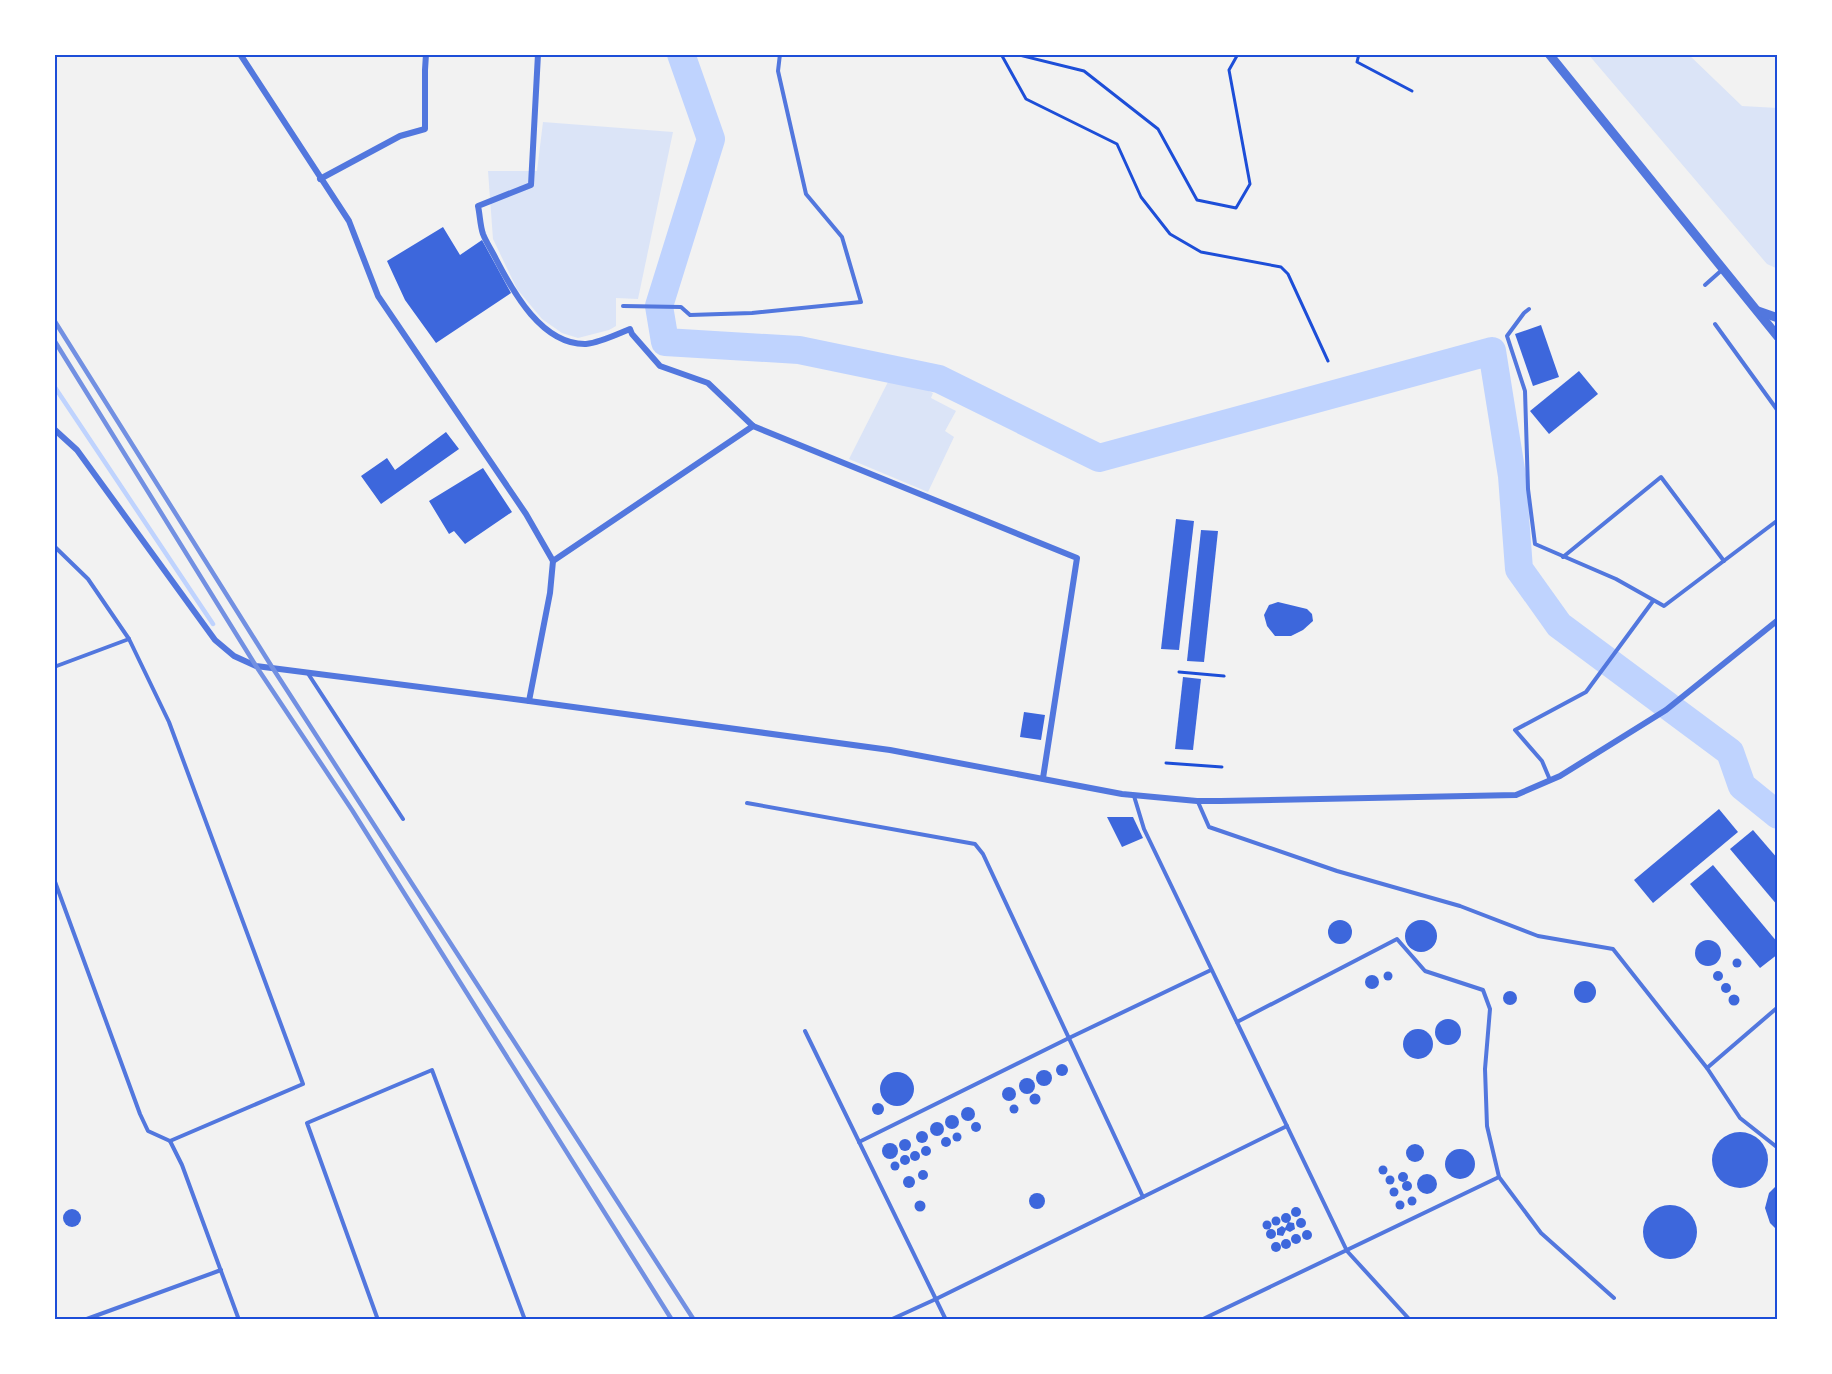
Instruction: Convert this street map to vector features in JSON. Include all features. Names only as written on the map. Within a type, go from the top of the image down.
[{"type":"street","points":[[240,54],[349,221],[378,296],[526,514],[553,561],[550,593],[529,701]]},
{"type":"street","points":[[320,178],[400,136],[425,129],[426,54]]},
{"type":"street","points":[[538,54],[531,185],[478,206],[483,233],[523,304],[545,328],[564,339],[586,344],[630,329],[660,366],[708,383],[753,426],[1077,558],[1043,778]]},
{"type":"street","points":[[1549,54],[1778,337]]},
{"type":"street","points":[[1755,310],[1778,318]]},
{"type":"street","points":[[553,561],[753,426]]},
{"type":"street","points":[[54,429],[77,450],[215,640],[234,656],[256,666],[890,750],[1134,795],[1197,801],[1516,795],[1550,781],[1666,710],[1778,620]]},
{"type":"lane","points":[[623,306],[681,307],[690,315],[752,313],[861,302],[842,237],[807,194],[778,71],[780,54]]},
{"type":"lane","points":[[1705,285],[1724,268]]},
{"type":"lane","points":[[1529,309],[1524,312],[1507,336],[1525,391],[1528,489],[1535,544],[1616,579],[1664,606],[1778,520]]},
{"type":"lane","points":[[1715,324],[1778,411]]},
{"type":"lane","points":[[1563,557],[1661,477],[1724,561]]},
{"type":"lane","points":[[54,546],[88,579],[129,639],[170,722],[303,1084],[170,1141]]},
{"type":"lane","points":[[1550,781],[1542,761],[1515,730],[1586,692],[1653,601]]},
{"type":"lane","points":[[54,667],[129,639]]},
{"type":"lane","points":[[307,672],[403,819]]},
{"type":"lane","points":[[1134,795],[1144,829],[1347,1251],[1410,1320]]},
{"type":"lane","points":[[1197,801],[1209,827],[1277,852],[1460,906],[1538,936],[1613,949],[1707,1068],[1740,1118],[1778,1148]]},
{"type":"lane","points":[[747,803],[975,844],[983,854],[1143,1197]]},
{"type":"lane","points":[[54,879],[140,1114],[148,1131],[170,1141],[182,1165],[239,1320]]},
{"type":"lane","points":[[1237,1022],[1397,939],[1425,971],[1483,990],[1490,1009],[1485,1069],[1487,1126],[1498,1177],[1542,1233],[1614,1298]]},
{"type":"lane","points":[[859,1142],[1211,970]]},
{"type":"lane","points":[[1707,1068],[1778,1006]]},
{"type":"lane","points":[[805,1031],[946,1320]]},
{"type":"lane","points":[[378,1320],[307,1123],[432,1070],[525,1320]]},
{"type":"lane","points":[[890,1320],[1287,1126]]},
{"type":"lane","points":[[1201,1320],[1498,1177]]},
{"type":"lane","points":[[84,1320],[221,1270]]},
{"type":"path","points":[[1001,54],[1026,99],[1118,144],[1141,197],[1170,234],[1201,252],[1281,267],[1288,274],[1328,361]]},
{"type":"path","points":[[1014,54],[1084,71],[1158,129],[1197,200],[1236,208],[1250,184],[1229,70],[1238,54]]},
{"type":"path","points":[[1359,54],[1358,62],[1412,92]]},
{"type":"path","points":[[1179,672],[1224,676]]},
{"type":"path","points":[[1166,763],[1222,767]]},
{"type":"shaded area","points":[[1588,54],[1688,54],[1742,106],[1778,108],[1778,269],[1767,264]]},
{"type":"shaded area","points":[[543,122],[673,132],[638,299],[616,298],[616,326],[578,338],[562,333],[542,319],[517,289],[493,239],[488,171],[537,171]]},
{"type":"shaded area","points":[[892,374],[933,393],[931,398],[956,411],[945,431],[954,437],[928,492],[849,459]]},
{"type":"building","points":[[443,227],[460,255],[482,240],[511,293],[436,343],[405,300],[387,261]]},
{"type":"building","points":[[1541,325],[1559,377],[1533,386],[1515,334]]},
{"type":"building","points":[[1579,371],[1598,394],[1549,434],[1530,411]]},
{"type":"building","points":[[446,432],[459,449],[381,504],[361,476],[387,458],[395,470]]},
{"type":"building","points":[[483,468],[512,512],[465,544],[454,531],[449,534],[429,501]]},
{"type":"building","points":[[1176,519],[1194,521],[1179,650],[1161,649]]},
{"type":"building","points":[[1201,530],[1218,531],[1204,662],[1187,661]]},
{"type":"building","points":[[1278,602],[1307,609],[1312,614],[1313,621],[1303,630],[1291,636],[1275,636],[1267,626],[1264,615],[1269,605]]},
{"type":"building","points":[[1183,677],[1201,679],[1193,750],[1175,749]]},
{"type":"building","points":[[1024,712],[1045,715],[1041,740],[1020,737]]},
{"type":"building","points":[[1719,809],[1738,832],[1653,903],[1634,880]]},
{"type":"building","points":[[1107,817],[1133,817],[1143,838],[1122,847]]},
{"type":"building","points":[[1753,830],[1778,859],[1778,906],[1730,849]]},
{"type":"building","points":[[1713,865],[1778,943],[1778,954],[1760,968],[1690,884]]},
{"type":"building","points":[[1340,920],[1349,923],[1352,932],[1349,941],[1340,944],[1331,941],[1328,932],[1331,923]]},
{"type":"building","points":[[1421,920],[1432,925],[1437,936],[1432,947],[1421,952],[1410,947],[1405,936],[1410,925]]},
{"type":"building","points":[[1708,940],[1718,943],[1721,953],[1718,963],[1708,966],[1698,963],[1695,953],[1698,943]]},
{"type":"building","points":[[1737,958],[1742,963],[1737,968],[1732,963]]},
{"type":"building","points":[[1718,971],[1722,972],[1722,980],[1718,981],[1714,980],[1713,976],[1714,972]]},
{"type":"building","points":[[1388,972],[1392,976],[1388,980],[1384,976]]},
{"type":"building","points":[[1369,975],[1375,975],[1379,982],[1375,989],[1369,989],[1365,985],[1365,979]]},
{"type":"building","points":[[1585,981],[1593,984],[1596,992],[1593,1000],[1585,1003],[1577,1000],[1574,992],[1577,984]]},
{"type":"building","points":[[1726,983],[1731,988],[1726,993],[1721,988]]},
{"type":"building","points":[[1507,991],[1513,991],[1517,998],[1513,1005],[1507,1005],[1503,1001],[1503,995]]},
{"type":"building","points":[[1734,995],[1738,996],[1738,1004],[1734,1005],[1730,1004],[1729,1000],[1730,996]]},
{"type":"building","points":[[1448,1019],[1457,1023],[1461,1032],[1457,1041],[1448,1045],[1439,1041],[1435,1032],[1439,1023]]},
{"type":"building","points":[[1418,1029],[1428,1034],[1433,1044],[1428,1054],[1418,1059],[1408,1054],[1403,1044],[1408,1034]]},
{"type":"building","points":[[1064,1064],[1068,1070],[1064,1076],[1060,1076],[1056,1068]]},
{"type":"building","points":[[1044,1070],[1052,1078],[1044,1086],[1036,1078]]},
{"type":"building","points":[[897,1072],[909,1077],[914,1089],[909,1101],[897,1106],[885,1101],[880,1089],[885,1077]]},
{"type":"building","points":[[1027,1078],[1033,1080],[1035,1086],[1033,1092],[1027,1094],[1021,1092],[1019,1086],[1021,1080]]},
{"type":"building","points":[[1006,1087],[1012,1087],[1016,1094],[1012,1101],[1006,1101],[1002,1097],[1002,1091]]},
{"type":"building","points":[[1035,1094],[1039,1095],[1039,1103],[1035,1104],[1031,1103],[1030,1099],[1031,1095]]},
{"type":"building","points":[[878,1103],[884,1109],[878,1115],[872,1109]]},
{"type":"building","points":[[1014,1105],[1018,1109],[1014,1113],[1010,1109]]},
{"type":"building","points":[[968,1107],[973,1109],[975,1114],[973,1119],[968,1121],[963,1119],[961,1114],[963,1109]]},
{"type":"building","points":[[949,1115],[955,1115],[959,1122],[955,1129],[949,1129],[945,1125],[945,1119]]},
{"type":"building","points":[[937,1122],[942,1124],[944,1129],[942,1134],[937,1136],[932,1134],[930,1129],[932,1124]]},
{"type":"building","points":[[976,1122],[981,1127],[976,1132],[971,1127]]},
{"type":"building","points":[[924,1131],[928,1137],[924,1143],[920,1143],[916,1135]]},
{"type":"building","points":[[957,1132],[962,1137],[957,1142],[952,1137]]},
{"type":"building","points":[[1734,1132],[1746,1132],[1756,1136],[1764,1144],[1768,1160],[1764,1176],[1756,1184],[1746,1188],[1734,1188],[1724,1184],[1716,1176],[1712,1166],[1712,1154],[1716,1144],[1724,1136]]},
{"type":"building","points":[[946,1137],[951,1142],[946,1147],[941,1142]]},
{"type":"building","points":[[907,1139],[910,1140],[910,1150],[903,1151],[900,1150],[899,1143],[900,1140]]},
{"type":"building","points":[[890,1143],[898,1151],[890,1159],[882,1151]]},
{"type":"building","points":[[1411,1144],[1419,1144],[1424,1149],[1422,1160],[1411,1162],[1406,1157],[1406,1149]]},
{"type":"building","points":[[926,1146],[930,1147],[930,1155],[926,1156],[922,1155],[921,1151],[922,1147]]},
{"type":"building","points":[[1460,1149],[1466,1150],[1474,1158],[1474,1170],[1466,1178],[1460,1179],[1454,1178],[1446,1170],[1445,1164],[1446,1158],[1454,1150]]},
{"type":"building","points":[[915,1151],[919,1152],[919,1160],[915,1161],[911,1160],[910,1156],[911,1152]]},
{"type":"building","points":[[905,1155],[910,1160],[905,1165],[900,1160]]},
{"type":"building","points":[[895,1161],[900,1166],[895,1171],[890,1166]]},
{"type":"building","points":[[1383,1165],[1388,1170],[1383,1175],[1378,1170]]},
{"type":"building","points":[[923,1170],[927,1171],[927,1179],[923,1180],[919,1179],[918,1175],[919,1171]]},
{"type":"building","points":[[1403,1172],[1407,1173],[1407,1181],[1403,1182],[1399,1181],[1398,1177],[1399,1173]]},
{"type":"building","points":[[1427,1174],[1434,1177],[1437,1184],[1434,1191],[1427,1194],[1420,1191],[1417,1184],[1420,1177]]},
{"type":"building","points":[[1390,1175],[1395,1180],[1390,1185],[1385,1180]]},
{"type":"building","points":[[909,1176],[915,1182],[909,1188],[903,1182]]},
{"type":"building","points":[[1407,1181],[1411,1182],[1411,1190],[1407,1191],[1403,1190],[1402,1186],[1403,1182]]},
{"type":"building","points":[[1778,1184],[1778,1231],[1770,1223],[1765,1208],[1769,1193]]},
{"type":"building","points":[[1394,1187],[1399,1192],[1394,1197],[1389,1192]]},
{"type":"building","points":[[1037,1193],[1045,1201],[1037,1209],[1029,1201]]},
{"type":"building","points":[[1412,1196],[1417,1201],[1412,1206],[1407,1201]]},
{"type":"building","points":[[920,1201],[924,1202],[924,1210],[920,1211],[916,1210],[915,1206],[916,1202]]},
{"type":"building","points":[[1400,1201],[1404,1205],[1400,1209],[1396,1205]]},
{"type":"building","points":[[1665,1205],[1675,1205],[1689,1213],[1695,1222],[1697,1232],[1695,1242],[1689,1251],[1675,1259],[1665,1259],[1648,1247],[1643,1237],[1643,1227],[1655,1210]]},
{"type":"building","points":[[1296,1207],[1300,1208],[1300,1216],[1296,1217],[1292,1216],[1291,1212],[1292,1208]]},
{"type":"building","points":[[72,1209],[78,1212],[81,1218],[78,1224],[72,1227],[66,1224],[63,1218],[66,1212]]},
{"type":"building","points":[[1286,1213],[1290,1214],[1290,1222],[1286,1223],[1282,1222],[1281,1218],[1282,1214]]},
{"type":"building","points":[[1276,1217],[1280,1221],[1276,1225],[1272,1221]]},
{"type":"building","points":[[1301,1218],[1305,1219],[1305,1227],[1301,1228],[1297,1227],[1296,1223],[1297,1219]]},
{"type":"building","points":[[1267,1221],[1271,1225],[1267,1229],[1263,1225]]},
{"type":"building","points":[[1288,1222],[1294,1223],[1295,1229],[1290,1232],[1286,1230],[1283,1236],[1277,1235],[1277,1229],[1282,1226],[1285,1228]]},
{"type":"building","points":[[1271,1229],[1275,1230],[1275,1238],[1271,1239],[1267,1238],[1266,1234],[1267,1230]]},
{"type":"building","points":[[1307,1230],[1311,1231],[1311,1239],[1307,1240],[1303,1239],[1302,1235],[1303,1231]]},
{"type":"building","points":[[1296,1234],[1300,1235],[1300,1243],[1296,1244],[1292,1243],[1291,1239],[1292,1235]]},
{"type":"building","points":[[1286,1239],[1290,1240],[1290,1248],[1286,1249],[1282,1248],[1281,1244],[1282,1240]]},
{"type":"building","points":[[1276,1242],[1280,1243],[1280,1251],[1276,1252],[1272,1251],[1271,1247],[1272,1243]]},
{"type":"waterway","points":[[681,54],[711,139],[659,306],[665,342],[799,350],[939,379],[1099,458],[1492,351],[1512,476],[1519,569],[1559,625],[1730,752],[1742,786],[1778,815]]},
{"type":"waterway","points":[[54,386],[213,624]]},
{"type":"railway","points":[[54,320],[272,667],[694,1320]]},
{"type":"railway","points":[[54,340],[256,666],[352,810],[672,1320]]}]
